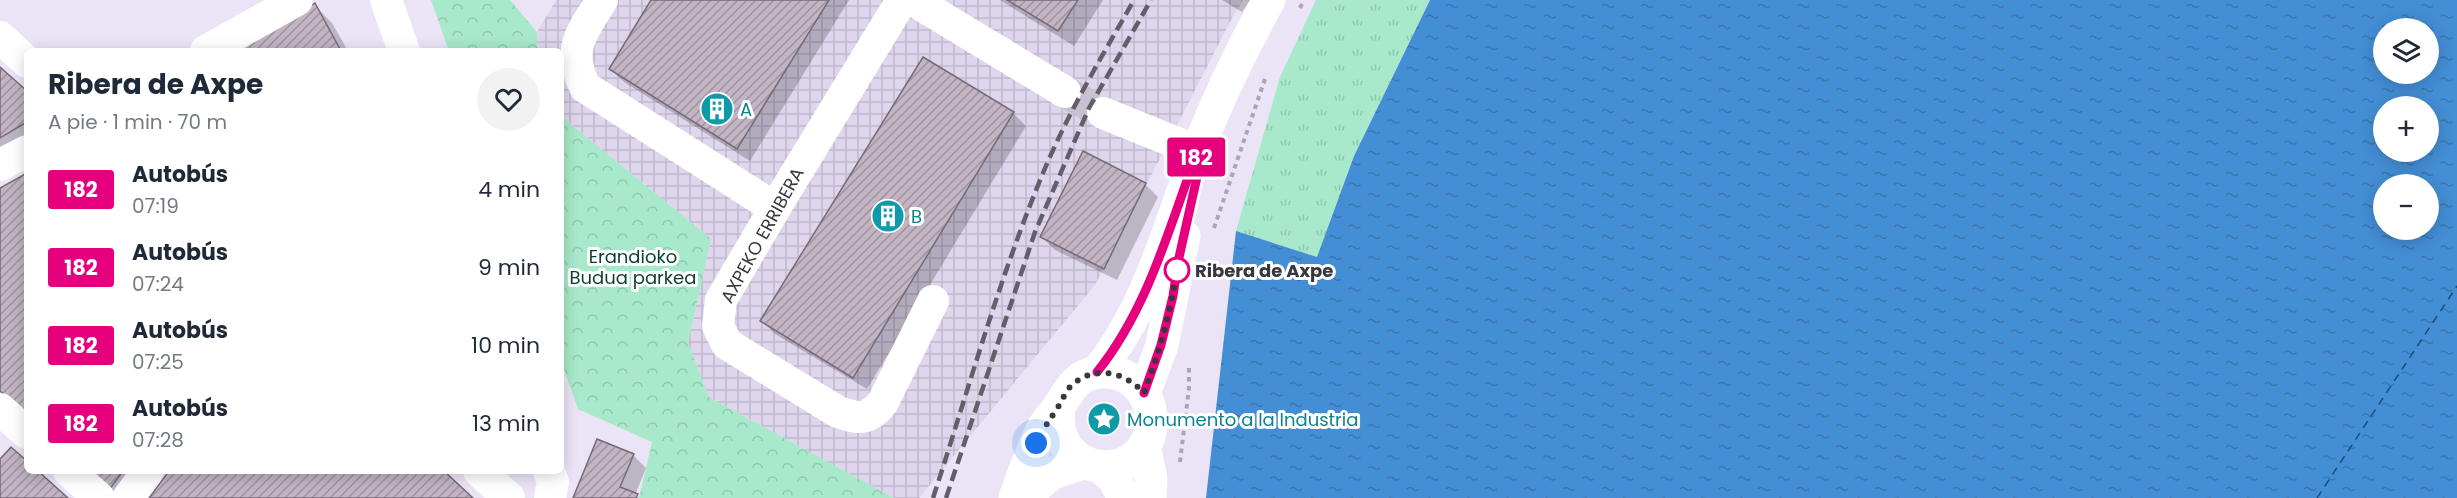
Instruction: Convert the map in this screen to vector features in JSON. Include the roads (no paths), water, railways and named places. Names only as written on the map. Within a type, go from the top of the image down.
[{"type":"main road","points":[[1097,372],[1117,348],[1153,274],[1196,155],[1229,76],[1284,5]]},
{"type":"main road","points":[[1144,393],[1161,345],[1173,296],[1178,262],[1197,177],[1196,155]]},
{"type":"main road","points":[[1015,498],[1043,428],[1059,406],[1064,394],[1073,384],[1084,376],[1097,372],[1111,372],[1135,383],[1144,393],[1151,410],[1152,429],[1144,446],[1133,458],[1118,466],[1093,465],[1052,473],[1023,498]]},
{"type":"main road","points":[[1059,406],[1057,419],[1059,433],[1072,455],[1114,479],[1124,498]]},
{"type":"main road","points":[[1144,446],[1151,479],[1150,498]]},
{"type":"street","points":[[211,48],[297,0]]},
{"type":"street","points":[[386,0],[403,48]]},
{"type":"street","points":[[602,0],[580,34],[575,53],[578,72],[585,87],[775,208]]},
{"type":"street","name":"AXPEKO ERRIBERA","points":[[902,0],[775,208],[722,300],[718,326],[727,344],[838,412],[853,417],[864,417],[874,414],[884,402],[933,301]]},
{"type":"street","points":[[913,0],[1065,92]]},
{"type":"street","points":[[0,38],[24,59]]},
{"type":"street","points":[[1103,113],[1182,146],[1196,155]]},
{"type":"street","points":[[0,165],[24,153]]},
{"type":"street","points":[[0,409],[24,430]]},
{"type":"street","points":[[72,474],[99,498]]},
{"type":"street","points":[[128,498],[146,474]]},
{"type":"street","points":[[482,474],[509,498]]},
{"type":"street","points":[[550,474],[553,482],[550,498]]},
{"type":"water","points":[[1430,0],[2457,0],[2457,498],[1206,498],[1236,231],[1317,257],[1354,156]]},
{"type":"tunnel","points":[[1065,92],[1103,113]]},
{"type":"railway","points":[[933,498],[1025,217],[1073,110],[1134,0]]},
{"type":"railway","points":[[946,498],[1035,232],[1089,108],[1151,0]]},
{"type":"place","name":"A","points":[[717,109]]},
{"type":"place","name":"B","points":[[888,216]]},
{"type":"place","name":"Ribera de Axpe","points":[[1177,270]]},
{"type":"place","name":"Monumento a la Industria","points":[[1104,419]]},
{"type":"park label","name":"Erandioko Budua parkea","points":[[633,266]]}]
